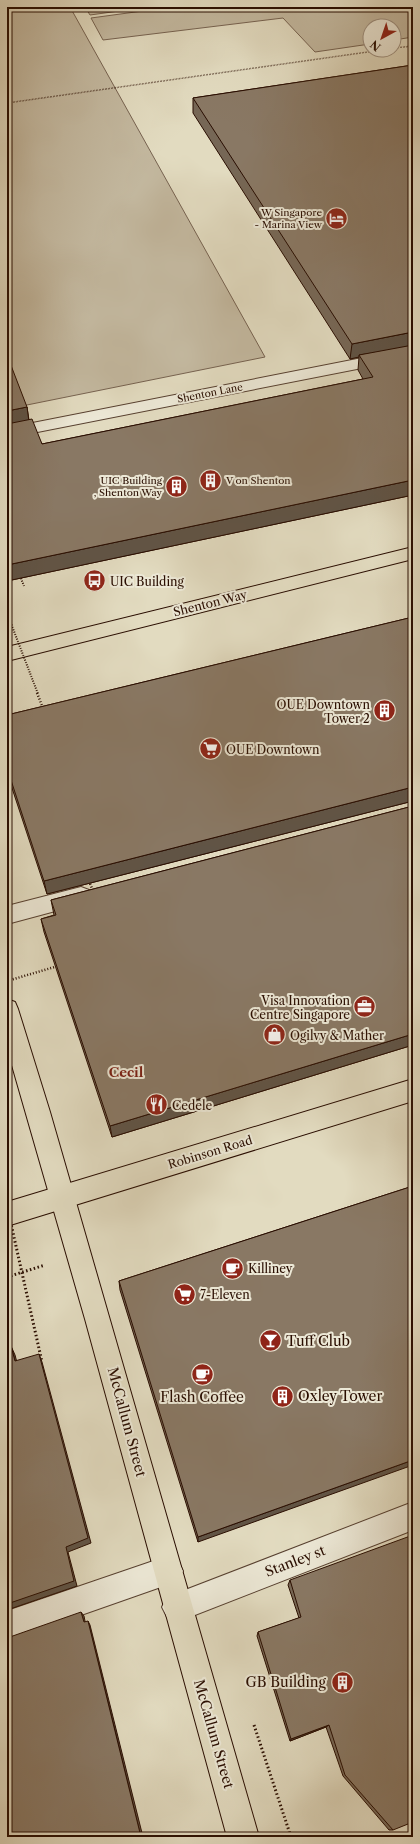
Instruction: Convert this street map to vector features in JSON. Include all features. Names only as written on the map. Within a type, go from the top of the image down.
[{"type":"main road","name":"Shenton Way","points":[[7,654],[413,553]]},
{"type":"main road","name":"McCallum Street","points":[[7,1009],[64,1196],[177,1607],[243,1837]]},
{"type":"main road","name":"Robinson Road","points":[[7,1214],[413,1090]]},
{"type":"street","name":"Shenton Lane","points":[[7,433],[413,353]]},
{"type":"street","points":[[7,915],[94,887]]},
{"type":"street","name":"Stanley st","points":[[177,1607],[413,1516]]},
{"type":"street","points":[[7,1626],[168,1571]]},
{"type":"path","points":[[402,47],[413,46]]},
{"type":"path","points":[[7,103],[362,53]]},
{"type":"path","points":[[18,572],[24,586]]},
{"type":"path","points":[[7,613],[45,714]]},
{"type":"path","points":[[7,982],[56,968],[62,962]]},
{"type":"path","points":[[7,1206],[42,1362]]},
{"type":"path","points":[[398,1837],[413,1831]]},
{"type":"shaded area","points":[[7,7],[70,7],[265,357],[7,409]]},
{"type":"shaded area","points":[[85,7],[148,7],[90,15]]},
{"type":"shaded area","points":[[172,7],[413,7],[413,37],[402,39],[402,18],[362,18],[362,45],[315,52],[283,18],[103,40],[91,18]]},
{"type":"building","name":"W Singapore - Marina View","points":[[413,65],[413,332],[352,344],[193,98]]},
{"type":"building","name":"V on Shenton","points":[[413,345],[413,480],[7,565],[7,424],[32,419],[42,444],[373,377],[359,355]]},
{"type":"building","points":[[7,355],[27,407],[7,411]]},
{"type":"building","name":"OUE Downtown","points":[[413,617],[413,787],[44,881],[7,768],[7,715]]},
{"type":"building","points":[[413,806],[413,1034],[110,1126],[41,919],[56,915],[51,900]]},
{"type":"building","name":"Oxley Tower","points":[[413,1186],[413,1460],[198,1537],[119,1281]]},
{"type":"building","points":[[11,1346],[15,1361],[39,1354],[88,1538],[66,1547],[74,1581],[7,1604],[7,1348]]},
{"type":"building","name":"GB Building","points":[[413,1535],[413,1822],[393,1830],[345,1775],[329,1725],[291,1739],[258,1632],[301,1617],[290,1580]]},
{"type":"building","points":[[81,1612],[84,1622],[88,1621],[141,1837],[7,1837],[7,1638]]},
{"type":"place","name":"W Singapore - Marina View","points":[[337,218]]},
{"type":"place","name":"V on Shenton","points":[[210,480]]},
{"type":"place","name":"UIC Building , Shenton Way","points":[[177,486]]},
{"type":"place","name":"UIC Building","points":[[95,581]]},
{"type":"place","name":"OUE Downtown Tower 2","points":[[385,711]]},
{"type":"place","name":"OUE Downtown","points":[[210,749]]},
{"type":"place","name":"Visa Innovation Centre Singapore","points":[[365,1007]]},
{"type":"place","name":"Ogilvy & Mather","points":[[275,1035]]},
{"type":"place","name":"Cedele","points":[[156,1105]]},
{"type":"place","name":"Killiney","points":[[232,1268]]},
{"type":"place","name":"7-Eleven","points":[[184,1294]]},
{"type":"place","name":"Tuff Club","points":[[270,1341]]},
{"type":"place","name":"Flash Coffee","points":[[202,1375]]},
{"type":"place","name":"Oxley Tower","points":[[283,1396]]},
{"type":"place","name":"GB Building","points":[[342,1682]]},
{"type":"district","name":"Cecil","points":[[126,1072]]}]
